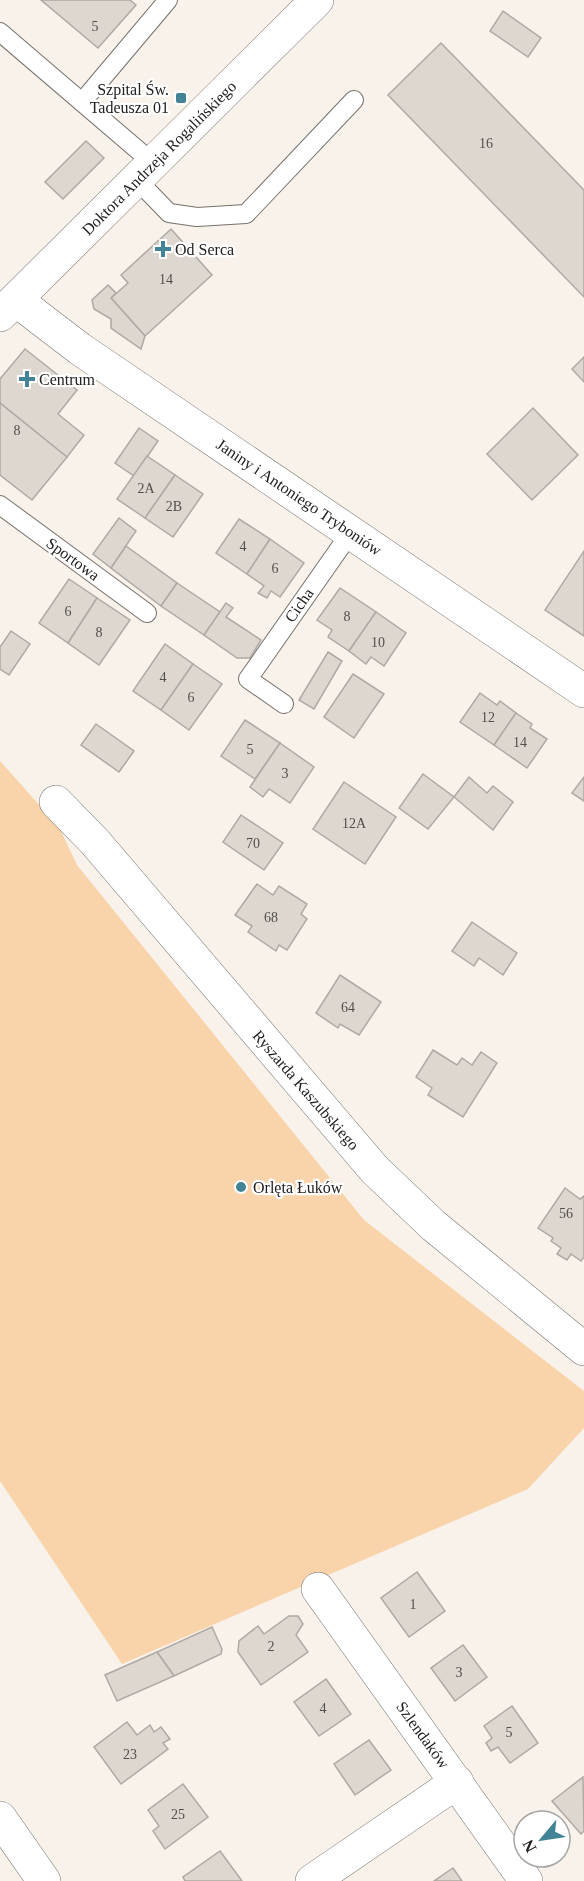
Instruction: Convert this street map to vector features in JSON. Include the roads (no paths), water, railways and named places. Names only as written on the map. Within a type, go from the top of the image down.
[{"type":"street","name":"Doktora Andrzeja Rogalińskiego","points":[[8,308],[317,0]]},
{"type":"street","name":"Janiny i Antoniego Tryboniów","points":[[8,308],[80,349],[584,691]]},
{"type":"street","name":"Ryszarda Kaszubskiego","points":[[56,802],[95,842],[375,1170],[434,1226],[584,1349]]},
{"type":"street","name":"Szlendaków","points":[[318,1589],[526,1881]]},
{"type":"street","points":[[312,1881],[457,1782]]},
{"type":"street","points":[[0,1818],[44,1881]]},
{"type":"lane","points":[[82,102],[168,0]]},
{"type":"lane","points":[[0,32],[82,102],[145,172],[169,213],[197,217],[246,214],[354,100]]},
{"type":"lane","name":"Sportowa","points":[[0,505],[147,613]]},
{"type":"lane","name":"Cicha","points":[[284,704],[248,679],[351,532]]},
{"type":"place","name":"Szpital Św. Tadeusza 01","points":[[181,98]]},
{"type":"place","name":"Od Serca","points":[[163,249]]},
{"type":"place","name":"Centrum","points":[[27,379]]},
{"type":"place","name":"Orlęta Łuków","points":[[241,1187]]}]
